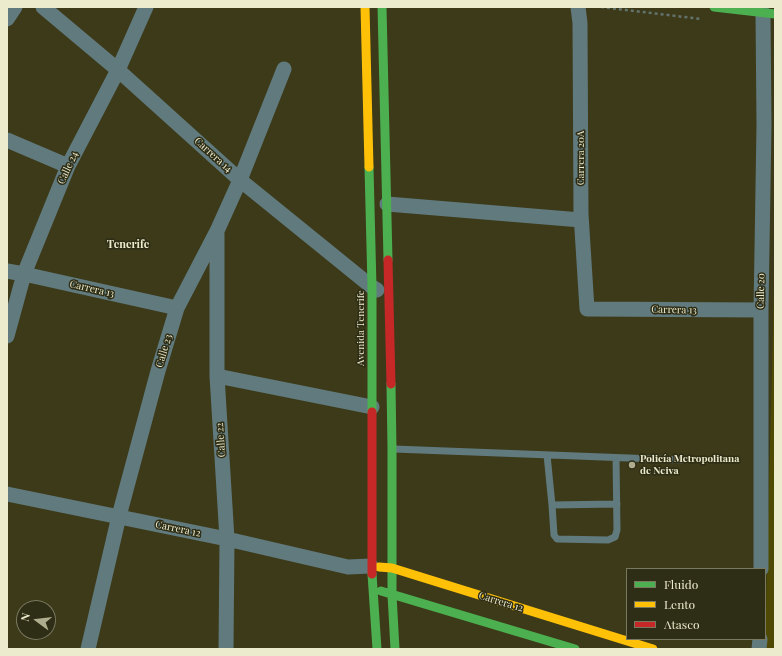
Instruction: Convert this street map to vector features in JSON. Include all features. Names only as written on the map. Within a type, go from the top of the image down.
[{"type":"main road","name":"Avenida Tenerife","points":[[365,7],[372,287],[371,566],[377,649]]},
{"type":"main road","points":[[382,7],[392,449],[392,595],[395,649]]},
{"type":"main road","points":[[714,7],[769,14]]},
{"type":"main road","name":"Carrera 12","points":[[371,566],[392,568],[652,649]]},
{"type":"main road","name":"Carrera 12","points":[[373,587],[392,595],[575,649]]},
{"type":"street","points":[[7,18],[15,7]]},
{"type":"street","name":"Carrera 14","points":[[43,7],[118,70],[240,180],[372,287],[388,296]]},
{"type":"street","name":"Calle 24","points":[[7,336],[24,274],[68,166],[118,70],[146,7]]},
{"type":"street","name":"Carrera 20A","points":[[578,7],[580,23],[581,220],[588,309]]},
{"type":"street","name":"Calle 20","points":[[761,568],[761,310],[764,125],[769,14]]},
{"type":"street","name":"Calle 23","points":[[88,649],[119,516],[158,371],[177,308],[217,231],[240,180],[284,69]]},
{"type":"street","points":[[7,140],[68,166]]},
{"type":"street","points":[[387,204],[581,220]]},
{"type":"street","name":"Calle 22","points":[[217,231],[217,376],[227,539],[226,649]]},
{"type":"street","name":"Carrera 13","points":[[7,271],[177,308]]},
{"type":"street","name":"Carrera 13","points":[[588,309],[761,310]]},
{"type":"street","points":[[217,376],[372,407]]},
{"type":"street","name":"Carrera 12","points":[[7,494],[227,539],[348,567],[371,566]]},
{"type":"street","name":"Carrera 12","points":[[348,567],[373,587]]},
{"type":"lane","points":[[392,449],[681,460]]},
{"type":"lane","points":[[547,455],[554,535],[558,539],[608,540],[615,537],[617,530],[616,458]]},
{"type":"lane","points":[[552,505],[617,504]]},
{"type":"path","points":[[601,7],[702,19]]},
{"type":"shaded area","points":[[775,251],[775,649],[765,649]]},
{"type":"traffic: fast","points":[[382,7],[388,260]]},
{"type":"traffic: fast","points":[[714,7],[775,14]]},
{"type":"traffic: fast","points":[[369,167],[372,287],[372,412]]},
{"type":"traffic: fast","points":[[391,384],[392,595],[395,649]]},
{"type":"traffic: fast","points":[[372,574],[377,649]]},
{"type":"traffic: fast","points":[[381,591],[575,649]]},
{"type":"traffic: slow","points":[[365,7],[369,167]]},
{"type":"traffic: slow","points":[[379,567],[392,568],[653,649]]},
{"type":"traffic: jam","points":[[388,260],[391,384]]},
{"type":"traffic: jam","points":[[372,412],[372,574]]},
{"type":"place","name":"Policía Metropolitana de Neiva","points":[[632,465]]},
{"type":"district","name":"Tenerife","points":[[128,245]]}]
